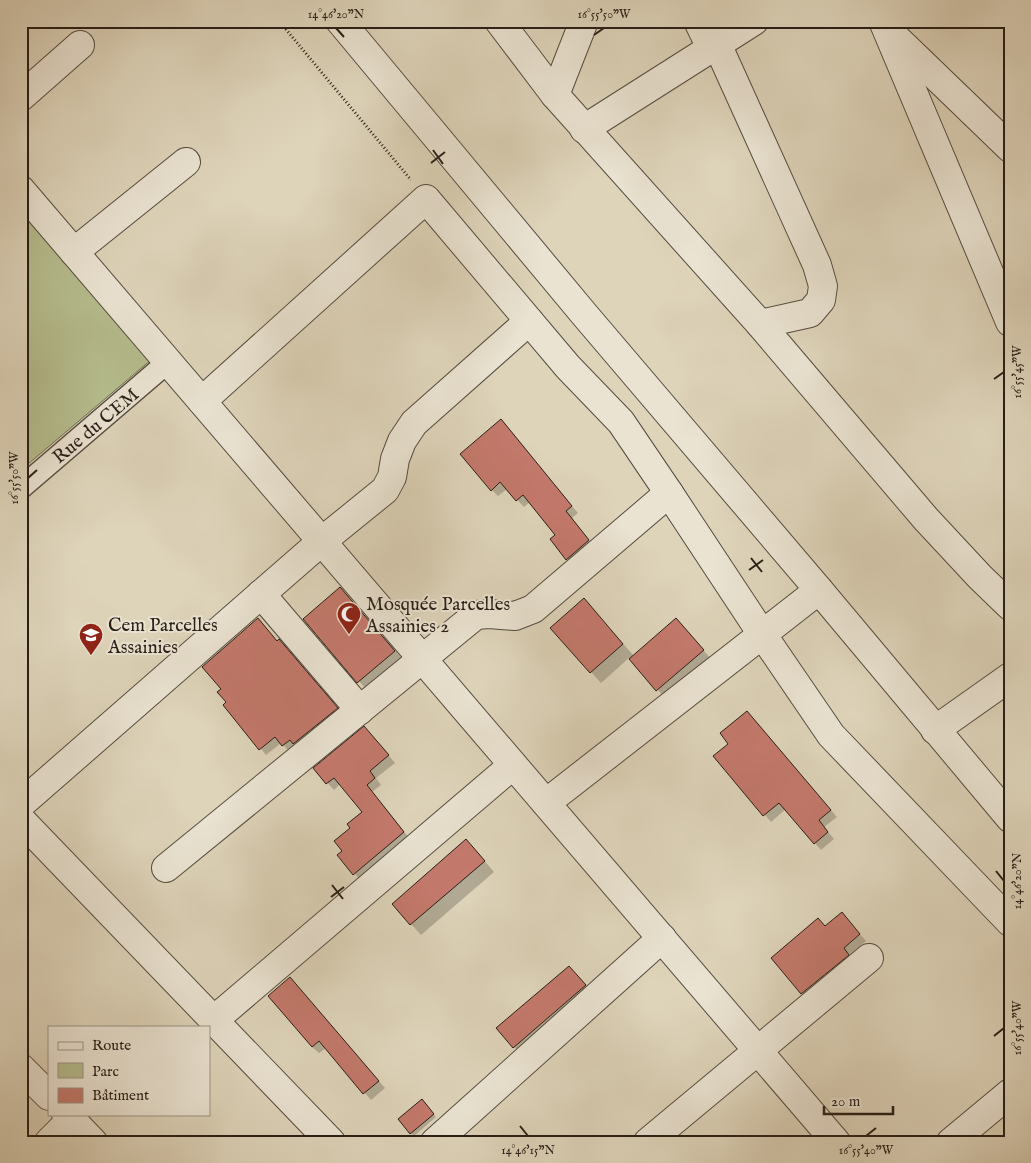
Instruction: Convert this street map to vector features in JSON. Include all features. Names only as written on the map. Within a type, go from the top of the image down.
[{"type":"street","points":[[341,21],[584,314],[1010,818]]},
{"type":"street","points":[[499,21],[554,95],[760,324],[926,519],[1010,606]]},
{"type":"street","points":[[554,95],[584,21]]},
{"type":"street","points":[[698,21],[714,46],[817,265],[823,286],[821,300],[810,313],[760,324]]},
{"type":"street","points":[[584,129],[754,21]]},
{"type":"street","points":[[884,24],[1010,148]]},
{"type":"street","points":[[884,24],[1010,322]]},
{"type":"street","points":[[21,97],[80,45]]},
{"type":"street","points":[[74,252],[186,162]]},
{"type":"street","points":[[21,190],[836,1142]]},
{"type":"street","points":[[202,401],[426,199],[568,367],[620,422],[831,735],[1010,922]]},
{"type":"street","points":[[21,804],[322,541],[385,490],[392,477],[395,459],[402,442],[414,423],[529,321]]},
{"type":"street","name":"Rue du CEM","points":[[21,488],[168,362]]},
{"type":"street","points":[[166,868],[476,615],[515,616],[532,609],[669,493]]},
{"type":"street","points":[[546,803],[819,590]]},
{"type":"street","points":[[262,594],[360,710]]},
{"type":"street","points":[[935,730],[1010,676]]},
{"type":"street","points":[[214,1020],[513,765]]},
{"type":"street","points":[[21,820],[331,1142]]},
{"type":"street","points":[[435,1142],[662,938]]},
{"type":"street","points":[[648,1142],[869,958]]},
{"type":"street","points":[[21,1068],[48,1095]]},
{"type":"street","points":[[951,1142],[1010,1093]]},
{"type":"street","points":[[49,1142],[69,1117],[92,1142]]},
{"type":"path","points":[[279,21],[426,199]]},
{"type":"green space","points":[[21,206],[152,359],[21,470]]},
{"type":"building","points":[[501,419],[572,506],[566,511],[589,540],[566,560],[550,539],[555,535],[523,495],[516,501],[500,482],[491,491],[460,454]]},
{"type":"building","name":"Mosquée Parcelles Assainies 2","points":[[340,587],[395,651],[357,683],[303,619]]},
{"type":"building","points":[[584,598],[623,644],[590,673],[550,628]]},
{"type":"building","points":[[258,618],[277,641],[279,639],[338,708],[293,744],[290,740],[282,746],[275,737],[259,750],[223,705],[226,702],[217,692],[221,689],[202,667]]},
{"type":"building","points":[[676,618],[704,650],[656,691],[629,659]]},
{"type":"building","points":[[747,711],[831,810],[819,820],[828,832],[814,844],[779,803],[763,816],[713,756],[728,744],[720,733]]},
{"type":"building","points":[[364,726],[389,755],[370,771],[375,778],[367,785],[404,832],[353,875],[337,855],[342,851],[334,841],[350,828],[347,824],[362,812],[334,778],[326,784],[313,768]]},
{"type":"building","points":[[466,839],[485,861],[410,925],[392,904]]},
{"type":"building","points":[[842,912],[860,934],[844,948],[849,955],[801,994],[771,958],[818,918],[825,926]]},
{"type":"building","points":[[569,966],[586,985],[513,1048],[496,1028]]},
{"type":"building","points":[[290,977],[379,1081],[363,1094],[319,1041],[312,1047],[268,996]]},
{"type":"building","points":[[422,1099],[434,1114],[410,1134],[398,1119]]},
{"type":"place","name":"Mosquée Parcelles Assainies 2","points":[[349,635]]},
{"type":"place","name":"Cem Parcelles Assainies","points":[[91,656]]}]
